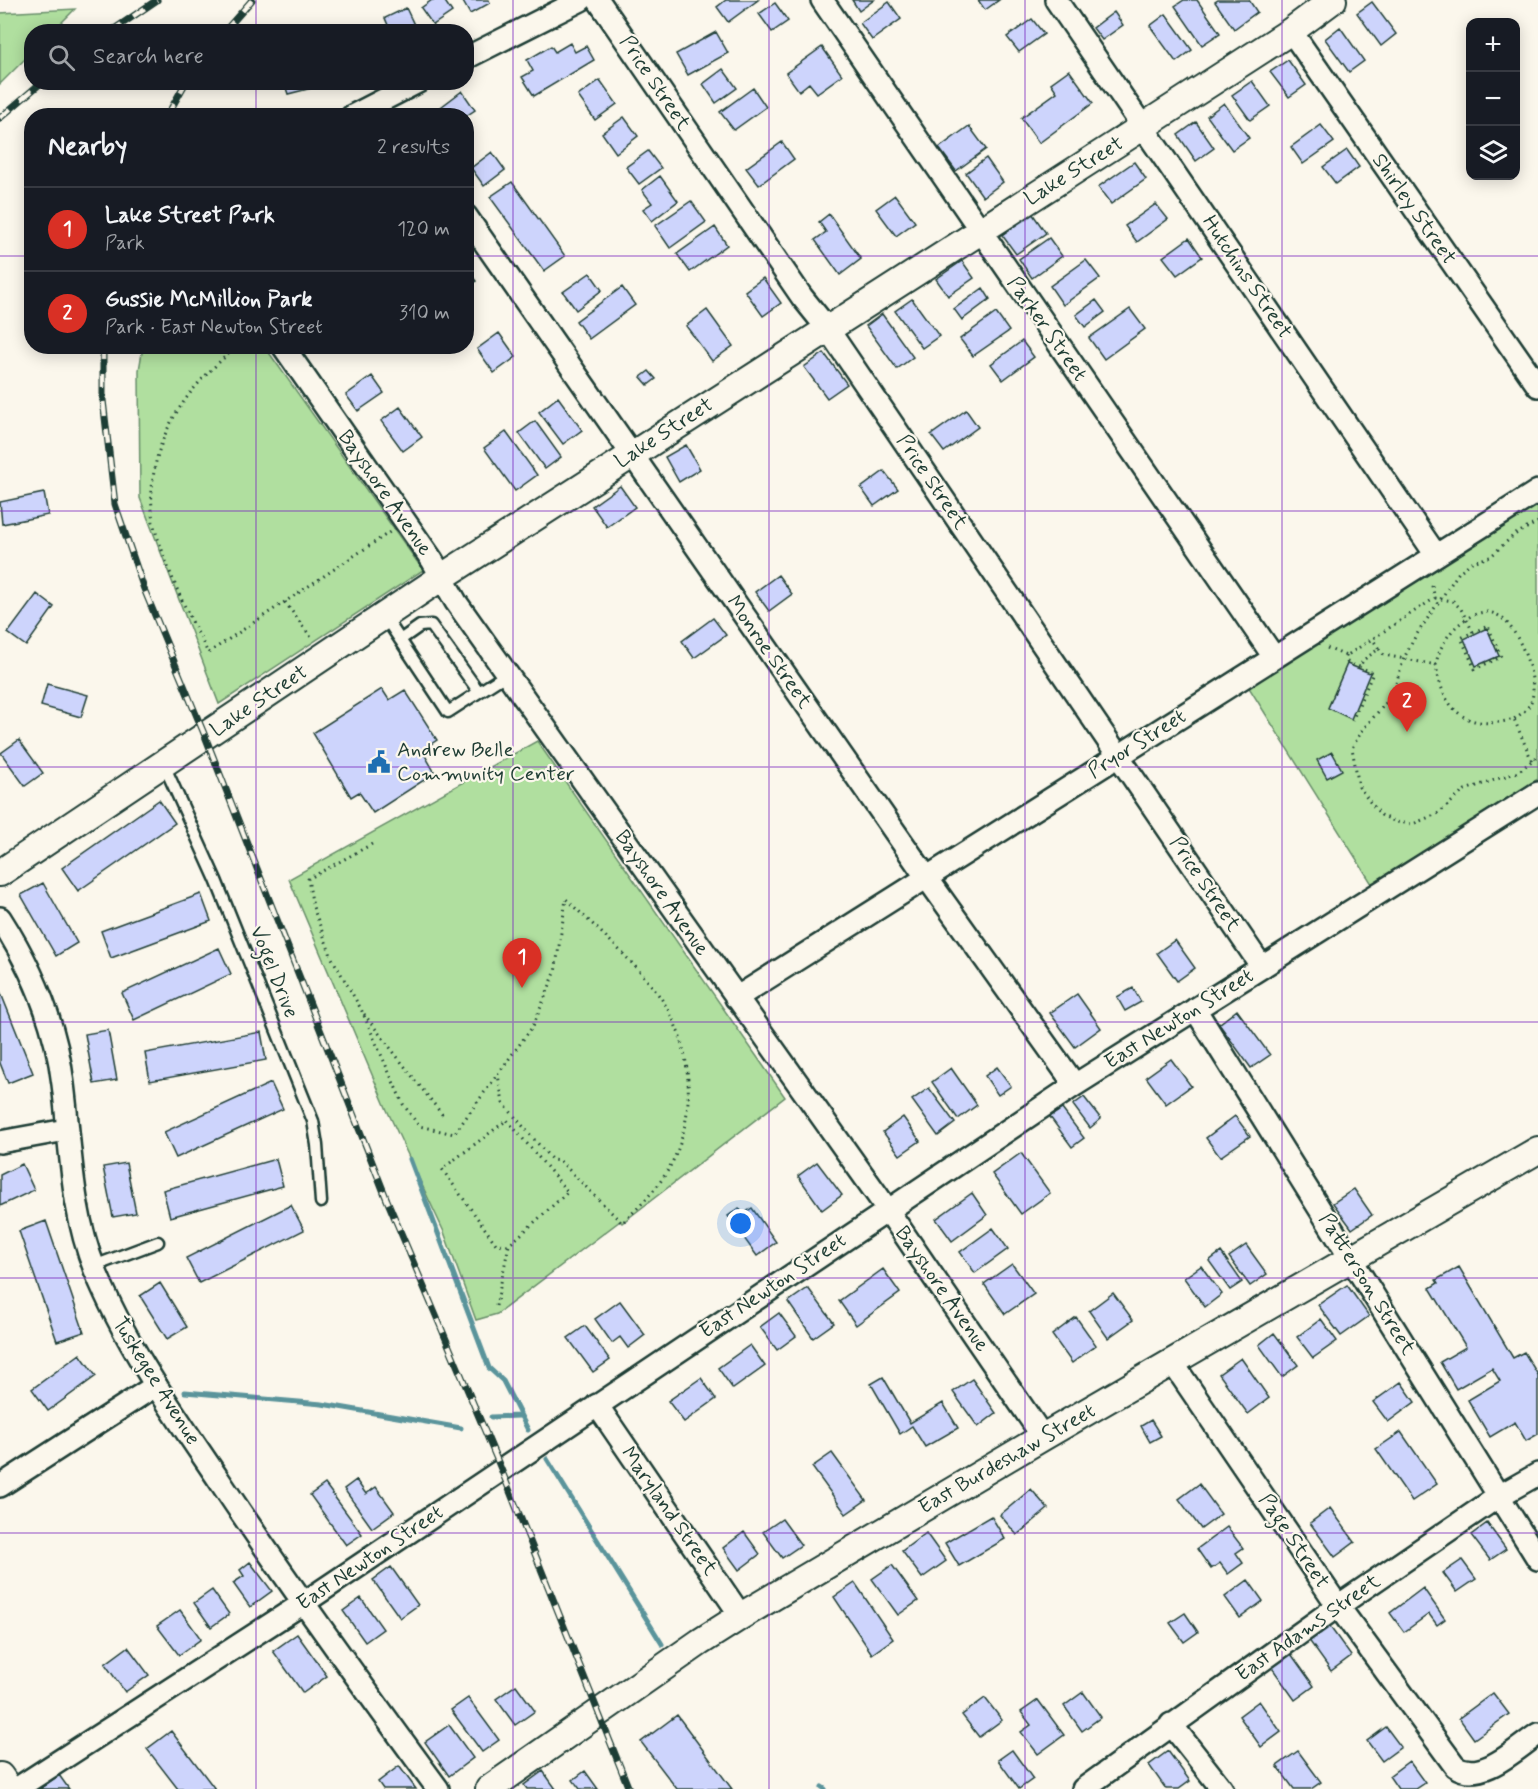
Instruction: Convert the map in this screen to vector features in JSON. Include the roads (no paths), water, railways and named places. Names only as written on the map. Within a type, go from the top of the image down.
[{"type":"street","points":[[474,54],[581,0]]},
{"type":"street","name":"Price Street","points":[[598,0],[802,297],[827,328],[1262,967]]},
{"type":"street","name":"Parker Street","points":[[822,0],[1274,657]]},
{"type":"street","name":"Hutchins Street","points":[[1056,0],[1437,555]]},
{"type":"street","name":"Lake Street","points":[[0,873],[442,577],[1291,31],[1333,0]]},
{"type":"street","name":"Shirley Street","points":[[1291,31],[1538,386]]},
{"type":"street","points":[[391,107],[409,90]]},
{"type":"street","name":"Monroe Street","points":[[474,228],[927,878],[1075,1085]]},
{"type":"street","name":"Bayshore Avenue","points":[[289,354],[507,674],[887,1209],[1043,1437]]},
{"type":"street","name":"Pryor Street","points":[[736,998],[1538,491]]},
{"type":"street","name":"East Newton Street","points":[[16,1789],[302,1604],[887,1209],[1075,1085],[1538,794]]},
{"type":"street","name":"Tuskegee Avenue","points":[[0,918],[20,951],[50,1022],[63,1083],[72,1178],[94,1266],[114,1314],[155,1386],[302,1604],[438,1789]]},
{"type":"street","name":"Patterson Street","points":[[1195,1009],[1538,1559]]},
{"type":"street","points":[[0,1142],[66,1130]]},
{"type":"street","name":"East Burdeshaw Street","points":[[489,1789],[741,1616],[1538,1149]]},
{"type":"street","name":"Page Street","points":[[1172,1362],[1338,1606],[1452,1761],[1466,1772],[1485,1768],[1538,1734]]},
{"type":"street","points":[[0,1486],[155,1386]]},
{"type":"street","name":"Maryland Street","points":[[597,1405],[741,1616]]},
{"type":"street","name":"East Adams Street","points":[[1083,1789],[1338,1606],[1499,1496],[1538,1474]]},
{"type":"street","points":[[1171,1724],[1222,1789]]},
{"type":"street","points":[[0,1776],[9,1789]]},
{"type":"lane","points":[[385,617],[448,712],[507,674]]},
{"type":"lane","points":[[400,640],[420,626],[431,625],[479,692]]},
{"type":"lane","name":"Vogel Drive","points":[[163,764],[216,880],[313,1121],[321,1202]]},
{"type":"lane","points":[[94,1266],[158,1242]]},
{"type":"waterway","points":[[410,1159],[489,1368],[503,1381],[528,1430]]},
{"type":"waterway","points":[[185,1392],[322,1404],[461,1428]]},
{"type":"waterway","points":[[491,1417],[519,1416]]},
{"type":"waterway","points":[[547,1459],[662,1644]]},
{"type":"railway","points":[[122,24],[157,0]]},
{"type":"railway","points":[[231,24],[252,0]]},
{"type":"railway","points":[[0,118],[33,90]]},
{"type":"railway","points":[[171,108],[182,90]]},
{"type":"railway","points":[[103,354],[103,400],[115,504],[144,589],[205,736],[387,1200],[501,1469],[629,1789]]},
{"type":"place","name":"Gussie McMillion Park","points":[[1407,732]]},
{"type":"place","name":"Andrew Belle Community Center","points":[[379,762]]},
{"type":"place","name":"Lake Street Park","points":[[522,988]]}]
